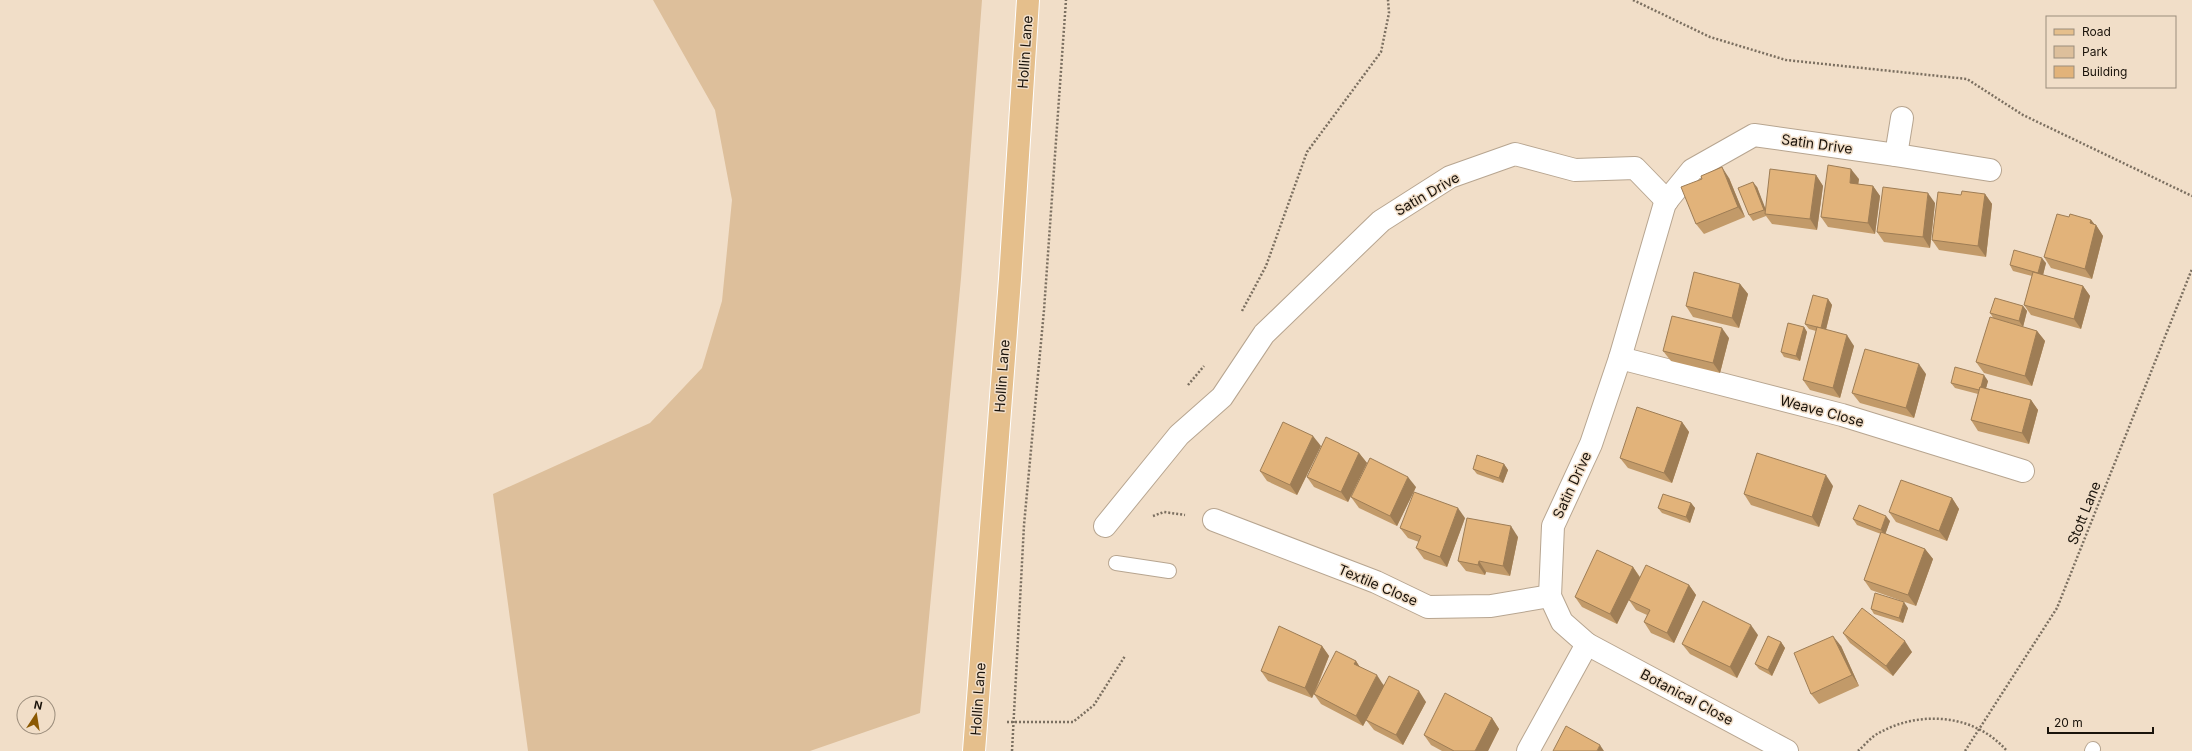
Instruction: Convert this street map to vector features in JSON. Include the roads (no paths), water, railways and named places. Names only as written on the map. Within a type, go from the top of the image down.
[{"type":"main road","name":"Hollin Lane","points":[[974,751],[1010,279],[1028,0]]},
{"type":"street","points":[[1896,155],[1902,118]]},
{"type":"street","name":"Satin Drive","points":[[1587,644],[1562,622],[1550,596],[1553,526],[1591,444],[1620,358],[1667,201],[1692,170],[1754,135],[1990,170]]},
{"type":"street","name":"Satin Drive","points":[[1105,526],[1179,435],[1222,397],[1264,334],[1380,221],[1450,177],[1515,154],[1575,170],[1635,168],[1667,201]]},
{"type":"street","name":"Weave Close","points":[[1620,358],[1842,415],[2023,471]]},
{"type":"street","name":"Textile Close","points":[[1214,520],[1376,582],[1428,607],[1491,606],[1550,596]]},
{"type":"street","points":[[1528,751],[1587,644]]},
{"type":"street","name":"Botanical Close","points":[[1587,644],[1786,751]]},
{"type":"lane","points":[[1116,563],[1169,571]]}]
